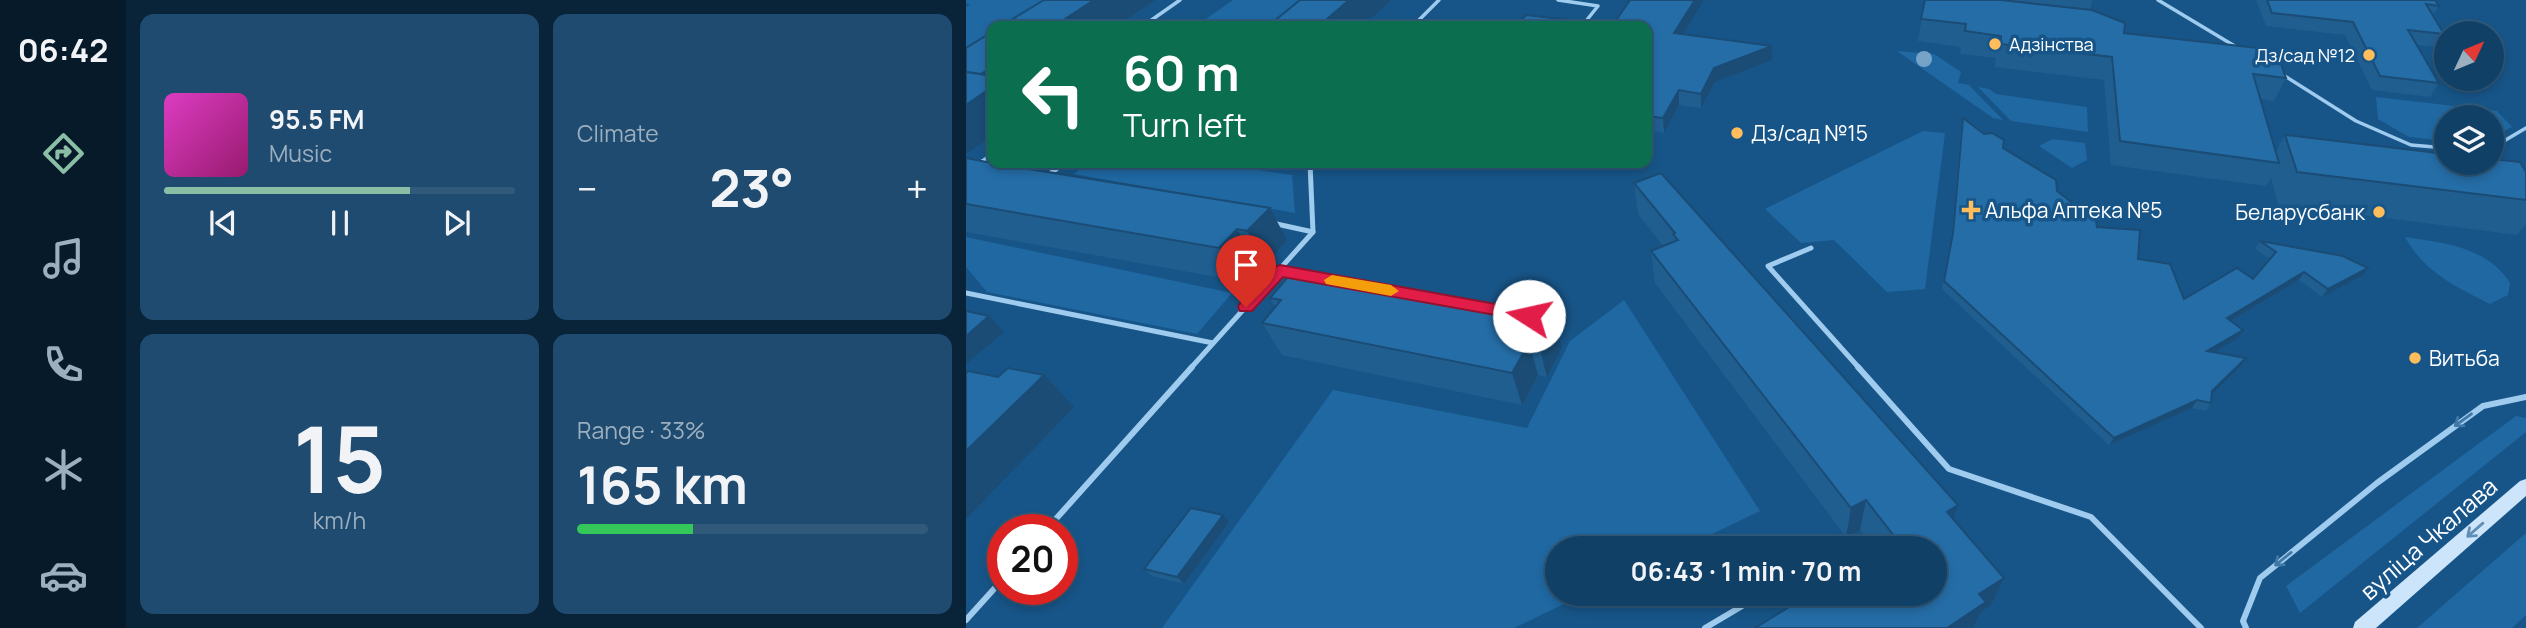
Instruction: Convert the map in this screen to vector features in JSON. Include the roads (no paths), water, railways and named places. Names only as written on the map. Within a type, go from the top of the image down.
[{"type":"main road","name":"вуліца Чкалава","points":[[2362,628],[2526,486]]},
{"type":"lane","points":[[1150,21],[1180,0]]},
{"type":"lane","points":[[1418,21],[1439,0]]},
{"type":"lane","points":[[1558,0],[1598,6],[1586,21]]},
{"type":"lane","points":[[2158,0],[2240,49]]},
{"type":"lane","points":[[2278,72],[2356,121],[2411,145],[2434,147]]},
{"type":"lane","points":[[2504,141],[2526,128]]},
{"type":"lane","points":[[966,173],[987,158]]},
{"type":"lane","points":[[1054,181],[1044,179],[1058,168]]},
{"type":"lane","points":[[1060,514],[1313,232],[1310,168]]},
{"type":"lane","points":[[1263,222],[1313,232]]},
{"type":"lane","points":[[1811,248],[1768,267],[1949,469],[2091,517],[2202,628]]},
{"type":"lane","points":[[1280,271],[1293,273]]},
{"type":"lane","points":[[1516,313],[1529,316],[1544,290]]},
{"type":"lane","points":[[966,293],[1213,343]]},
{"type":"lane","points":[[2246,628],[2243,621],[2260,578],[2377,483],[2483,406],[2526,397]]},
{"type":"lane","points":[[966,620],[987,597]]},
{"type":"lane","points":[[1705,628],[1742,606]]},
{"type":"place","name":"Адзінства","points":[[1995,44]]},
{"type":"place","name":"Дз/сад №12","points":[[2369,55]]},
{"type":"place","name":"Дз/сад №15","points":[[1737,133]]},
{"type":"place","name":"Альфа Аптека №5","points":[[1971,210]]},
{"type":"place","name":"Беларусбанк","points":[[2379,212]]},
{"type":"place","name":"Витьба","points":[[2415,358]]}]
